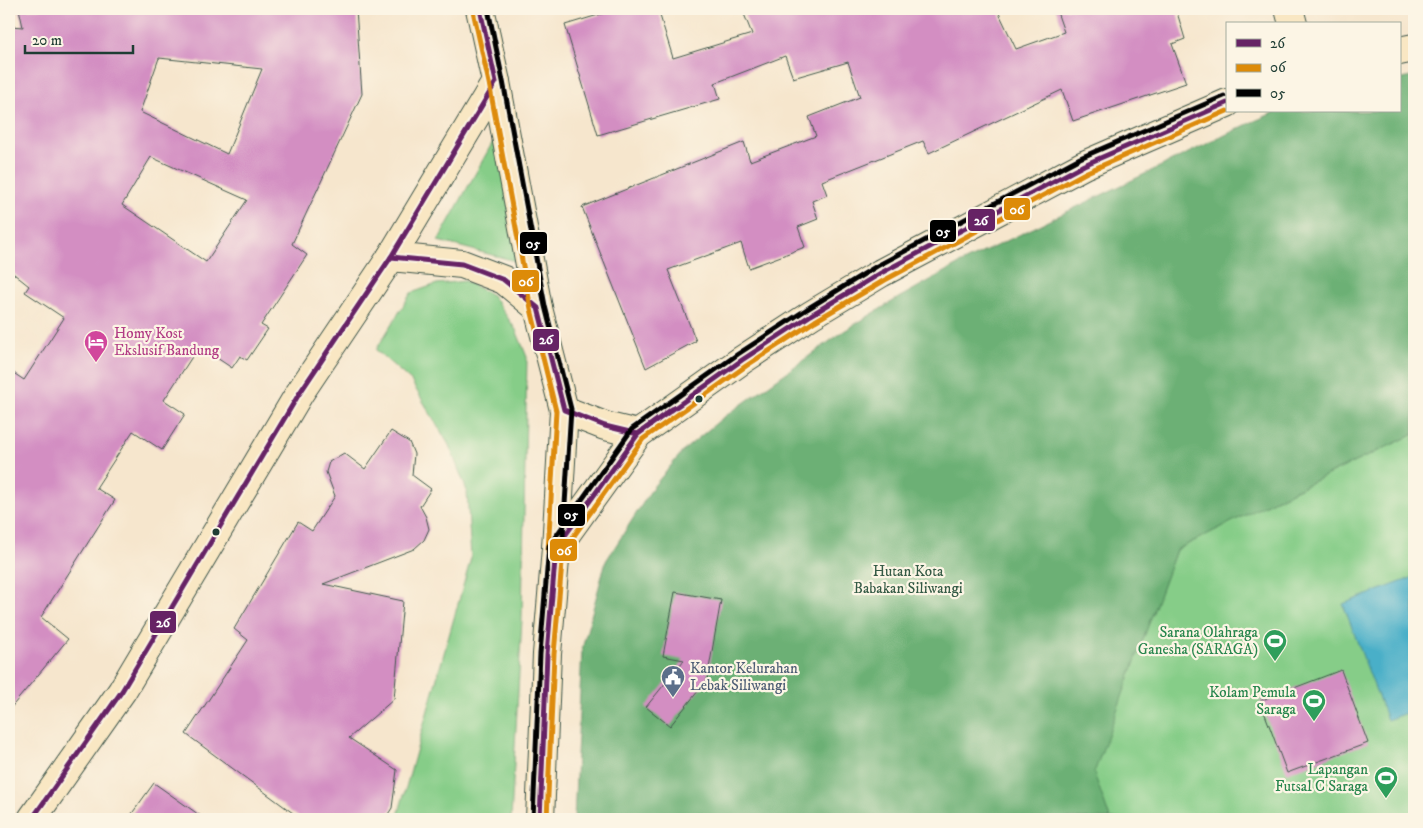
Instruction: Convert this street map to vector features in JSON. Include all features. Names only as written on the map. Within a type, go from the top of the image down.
[{"type":"main road","points":[[480,9],[496,82],[538,308],[564,410],[556,548],[547,654],[540,819]]},
{"type":"main road","points":[[1289,9],[1292,22]]},
{"type":"main road","points":[[1400,51],[1414,48]]},
{"type":"main road","points":[[32,819],[122,691],[299,394],[392,257],[496,82]]},
{"type":"main road","points":[[556,548],[638,434],[742,360],[811,315],[881,273],[1084,165],[1226,104]]},
{"type":"main road","points":[[392,257],[462,264],[504,280],[538,308]]},
{"type":"main road","points":[[564,410],[605,426],[638,434]]},
{"type":"green space","name":"Hutan Kota Babakan Siliwangi","points":[[1414,76],[1414,434],[1291,492],[1176,550],[1094,773],[1110,819],[574,819],[582,649],[606,561],[653,487],[684,450],[720,420],[844,331],[961,263],[1276,112],[1400,112],[1400,80]]},
{"type":"green space","points":[[500,129],[527,264],[438,241]]},
{"type":"green space","points":[[465,281],[492,295],[516,330],[527,357],[522,619],[511,819],[397,819],[471,558],[467,491],[449,445],[411,381],[376,350],[411,293],[437,284]]},
{"type":"green space","name":"Sarana Olahraga Ganesha (SARAGA)","points":[[1414,434],[1414,819],[1110,819],[1093,773],[1176,550],[1291,492]]},
{"type":"water","points":[[1414,577],[1414,710],[1387,720],[1343,604]]},
{"type":"building","points":[[19,9],[356,9],[362,94],[292,244],[307,255],[261,325],[268,329],[247,360],[240,356],[232,368],[199,346],[164,400],[185,414],[162,450],[133,431],[96,488],[115,500],[41,617],[68,639],[9,710],[9,370],[24,380],[64,318],[25,292],[29,286],[9,270],[9,26],[23,27]],"holes":[[[159,58],[262,69],[227,154],[140,112]],[[151,157],[247,200],[206,262],[122,205]]]},
{"type":"building","points":[[618,9],[658,9],[673,58],[752,34],[742,9],[997,9],[1016,49],[1064,32],[1056,9],[1176,9],[1185,39],[1172,44],[1186,83],[1073,121],[1062,90],[929,153],[923,141],[822,181],[827,195],[812,201],[818,219],[798,227],[805,247],[749,268],[741,243],[668,270],[696,341],[646,368],[582,207],[744,142],[750,161],[816,136],[809,117],[860,97],[848,62],[793,78],[785,56],[715,83],[720,99],[598,135],[565,25]]},
{"type":"building","points":[[391,431],[409,442],[414,454],[412,475],[431,489],[420,506],[426,517],[429,529],[424,540],[414,549],[323,584],[403,601],[394,699],[349,738],[397,770],[392,808],[385,819],[301,819],[186,734],[248,640],[234,629],[298,522],[312,531],[335,496],[326,472],[329,462],[344,453],[365,469]]},
{"type":"building","points":[[675,592],[721,600],[707,680],[670,726],[646,707],[684,660],[663,656]]},
{"type":"building","name":"Kolam Pemula Saraga","points":[[1341,670],[1368,743],[1287,773],[1260,701]]},
{"type":"building","points":[[154,783],[205,819],[128,819]]},
{"type":"transit line","name":"26","points":[[32,819],[122,691],[299,394],[391,257],[496,82],[480,9]]},
{"type":"transit line","name":"05","points":[[488,9],[545,306],[571,409],[562,552]]},
{"type":"transit line","name":"06","points":[[473,11],[489,83],[531,309],[556,411],[548,552]]},
{"type":"transit line","name":"05","points":[[533,819],[540,654],[549,546],[632,429],[738,354],[877,266],[1080,158],[1224,96]]},
{"type":"transit line","name":"26","points":[[540,819],[547,654],[556,548],[638,434],[742,360],[811,315],[881,273],[1084,165],[1226,103]]},
{"type":"transit line","name":"06","points":[[547,819],[554,654],[563,551],[643,439],[746,366],[815,321],[885,280],[1087,172],[1226,111]]},
{"type":"transit line","name":"26","points":[[391,257],[462,264],[504,280],[538,308],[564,410],[605,426],[638,434],[672,409]]},
{"type":"place","name":"Homy Kost Ekslusif Bandung","points":[[96,363]]},
{"type":"place","name":"Sarana Olahraga Ganesha (SARAGA)","points":[[1275,662]]},
{"type":"place","name":"Kantor Kelurahan Lebak Siliwangi","points":[[673,698]]},
{"type":"place","name":"Kolam Pemula Saraga","points":[[1314,722]]},
{"type":"place","name":"Lapangan Futsal C Saraga","points":[[1386,799]]}]
